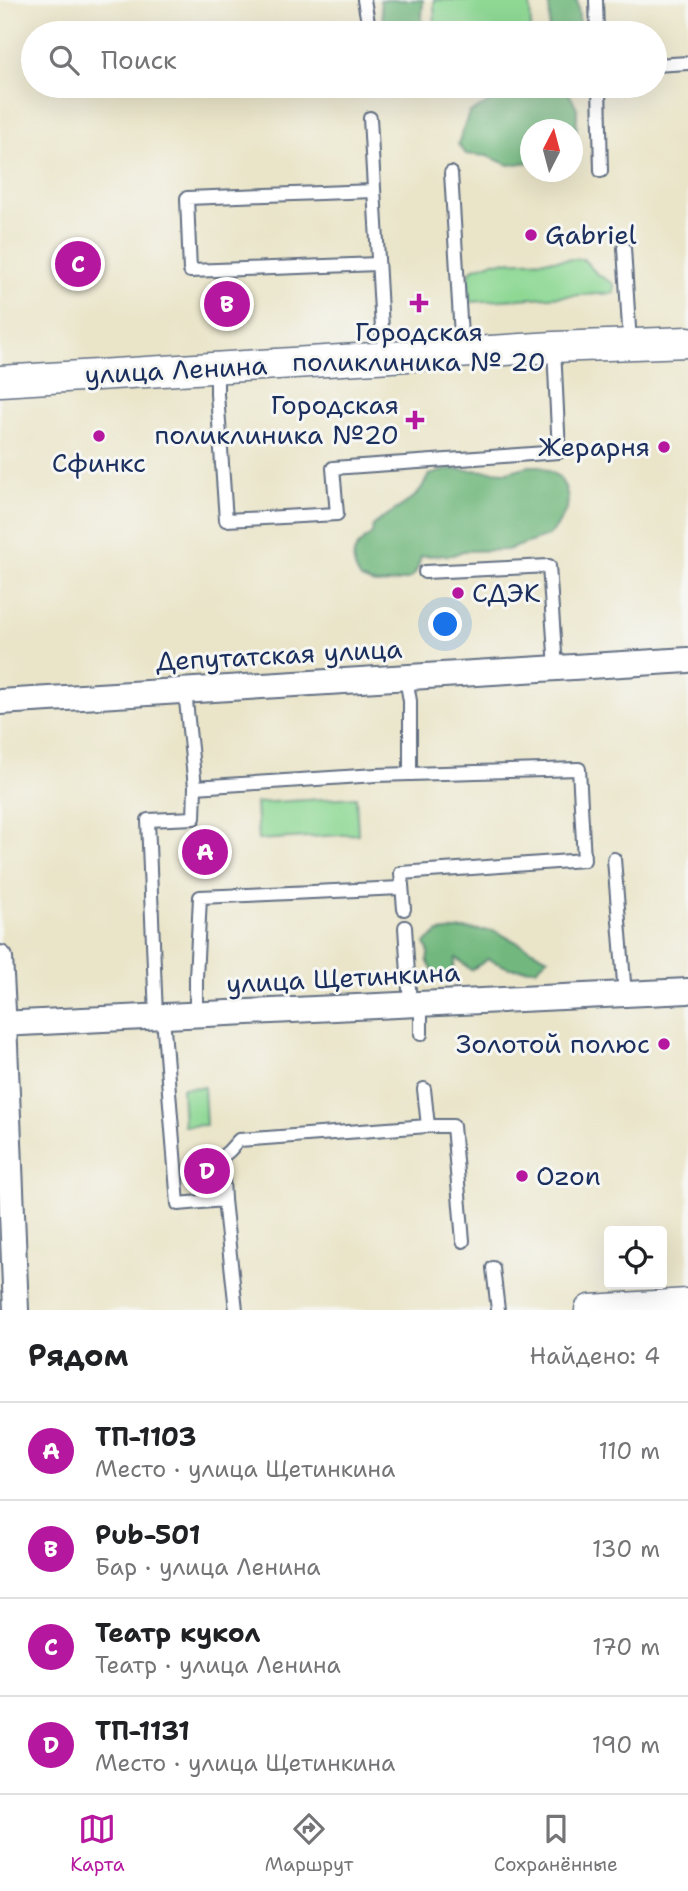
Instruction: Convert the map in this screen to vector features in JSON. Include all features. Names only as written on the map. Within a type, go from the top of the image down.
[{"type":"street","name":"улица Ленина","points":[[0,381],[554,347],[688,342]]},
{"type":"street","name":"Депутатская улица","points":[[0,702],[688,660]]},
{"type":"street","points":[[0,958],[16,1310]]},
{"type":"street","name":"улица Щетинкина","points":[[2,1023],[688,991]]},
{"type":"street","points":[[590,1310],[658,1308],[688,1304]]},
{"type":"lane","points":[[364,0],[368,21]]},
{"type":"lane","points":[[596,0],[597,21]]},
{"type":"lane","points":[[667,64],[688,63]]},
{"type":"lane","points":[[599,98],[601,171]]},
{"type":"lane","points":[[370,118],[385,358]]},
{"type":"lane","points":[[451,173],[462,353]]},
{"type":"lane","points":[[374,191],[187,198],[190,271],[378,264]]},
{"type":"lane","points":[[624,248],[630,344]]},
{"type":"lane","points":[[217,368],[226,520],[323,515],[337,514],[333,468],[559,452],[554,347]]},
{"type":"lane","points":[[425,572],[549,566],[556,668]]},
{"type":"lane","points":[[406,678],[410,701],[410,774]]},
{"type":"lane","points":[[185,691],[194,787],[194,818],[148,820],[160,1016],[178,1204],[224,1200]]},
{"type":"lane","points":[[194,787],[410,774],[579,769],[584,860],[401,873],[404,909]]},
{"type":"lane","points":[[614,859],[625,995]]},
{"type":"lane","points":[[196,1015],[200,897],[401,888]]},
{"type":"lane","points":[[405,927],[421,1034]]},
{"type":"lane","points":[[424,1089],[428,1126]]},
{"type":"lane","points":[[236,1310],[222,1157],[239,1140],[453,1126],[463,1241]]},
{"type":"lane","points":[[493,1268],[498,1310]]},
{"type":"green space","points":[[380,0],[423,0],[422,21],[383,21]]},
{"type":"green space","points":[[434,0],[530,0],[531,21],[435,21]]},
{"type":"green space","points":[[547,0],[577,0],[580,21],[549,21]]},
{"type":"green space","points":[[489,98],[571,98],[577,108],[577,119],[520,119],[520,163],[509,165],[487,156],[466,154],[458,144],[469,113],[488,103]]},
{"type":"green space","points":[[583,259],[597,274],[614,284],[614,293],[470,301],[468,279],[472,269],[492,262]]},
{"type":"green space","points":[[540,466],[559,477],[568,498],[567,508],[556,528],[548,536],[507,550],[421,556],[414,575],[404,581],[378,584],[361,579],[353,559],[356,549],[372,534],[373,526],[383,517],[416,495],[429,475],[449,469],[507,472]]},
{"type":"green space","points":[[356,797],[358,834],[258,840],[256,803]]},
{"type":"green space","points":[[464,929],[495,931],[548,958],[536,969],[509,968],[488,959],[471,970],[456,958],[452,971],[436,977],[427,960],[429,952],[425,943],[439,932]]},
{"type":"green space","points":[[204,1087],[206,1125],[184,1126],[182,1088]]},
{"type":"place","name":"Gabriel","points":[[531,235]]},
{"type":"place","name":"Театр кукол","points":[[78,264]]},
{"type":"place","name":"Городская поликлиника № 20","points":[[419,303]]},
{"type":"place","name":"Pub-501","points":[[227,304]]},
{"type":"place","name":"Городская поликлиника №20","points":[[415,420]]},
{"type":"place","name":"Сфинкс","points":[[99,436]]},
{"type":"place","name":"Жерарня","points":[[664,447]]},
{"type":"place","name":"СДЭК","points":[[458,593]]},
{"type":"place","name":"ТП-1103","points":[[205,852]]},
{"type":"place","name":"Золотой полюс","points":[[664,1044]]},
{"type":"place","name":"ТП-1131","points":[[207,1171]]},
{"type":"place","name":"Ozon","points":[[522,1176]]}]
